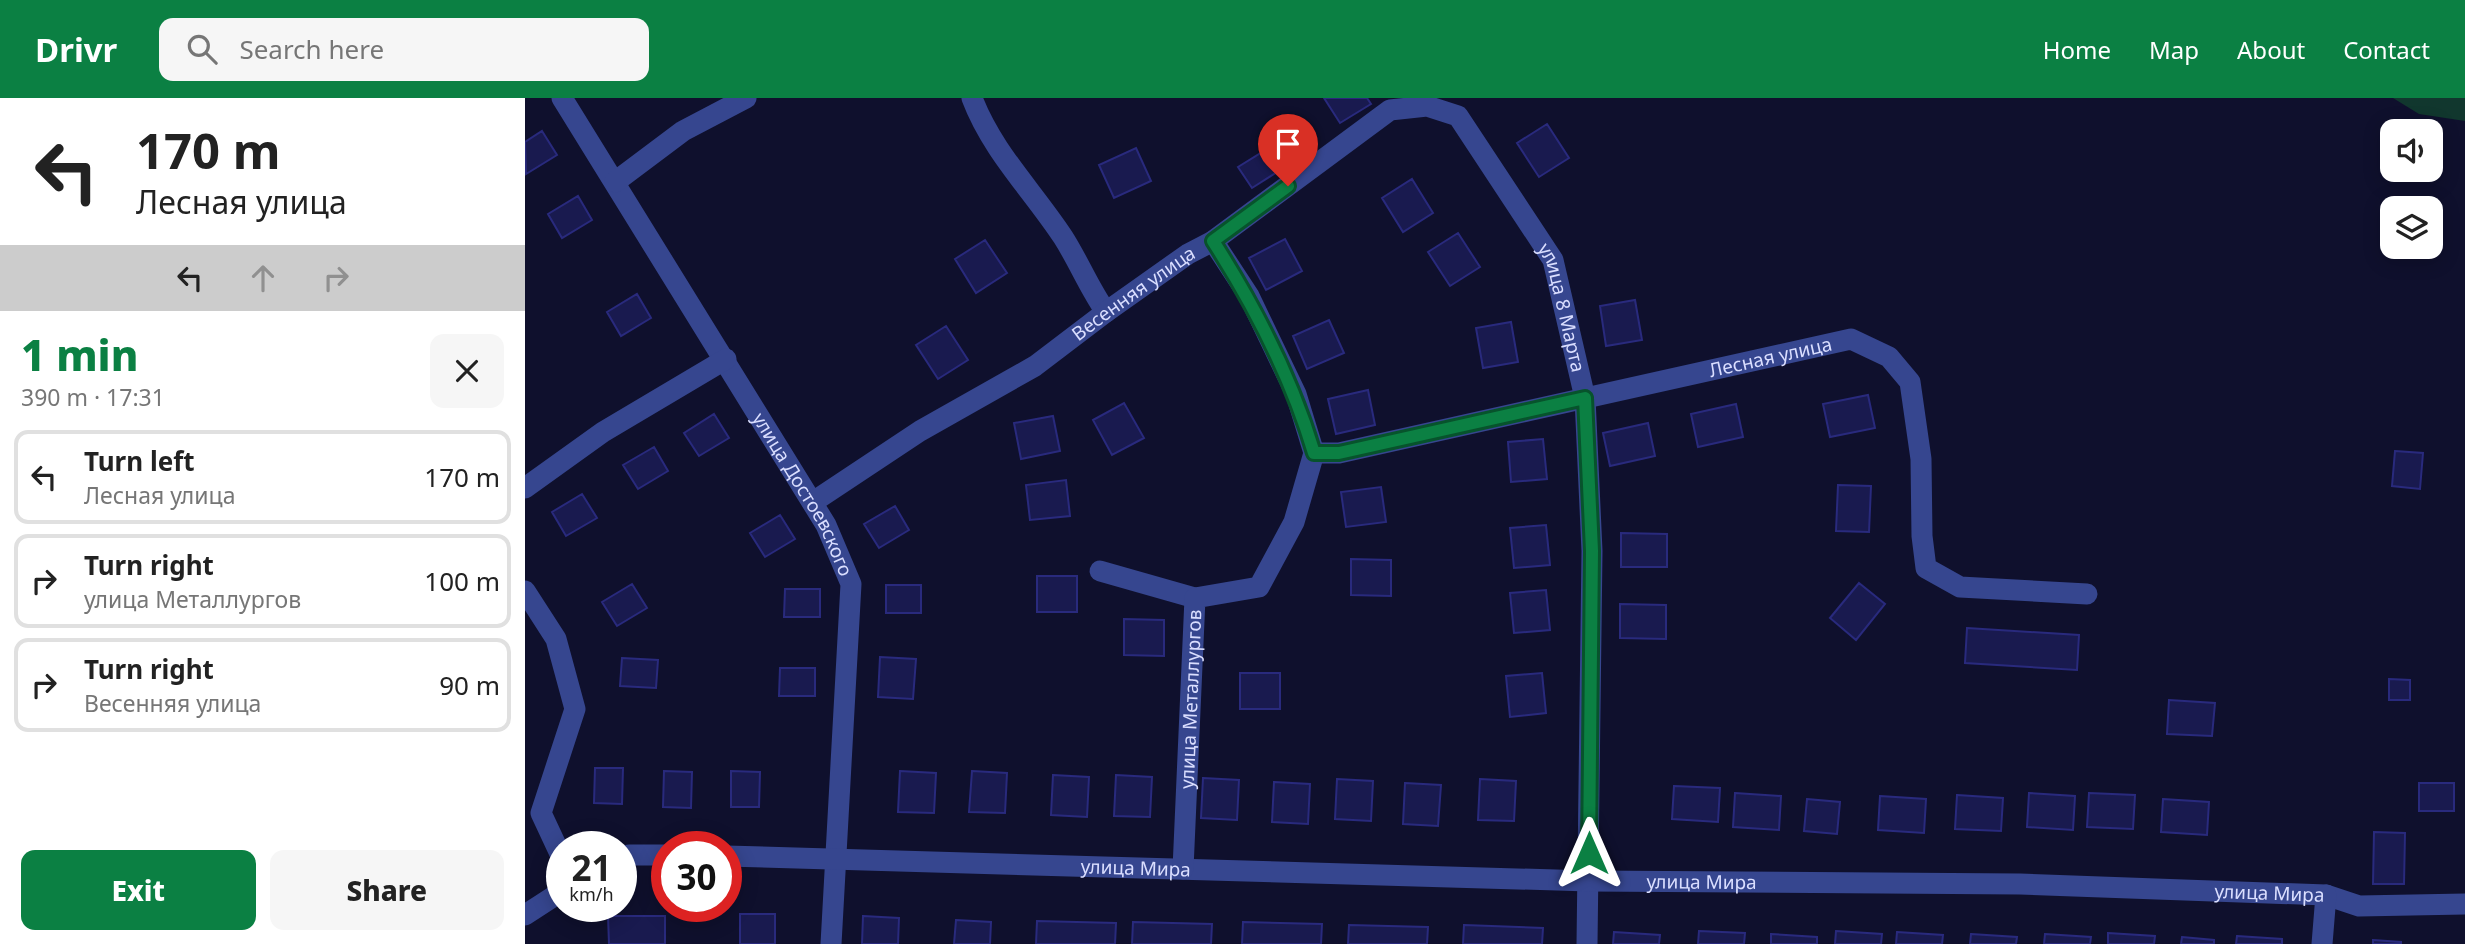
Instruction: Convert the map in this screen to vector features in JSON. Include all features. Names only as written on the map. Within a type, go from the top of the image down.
[{"type":"street","name":"улица Достоевского","points":[[562,98],[813,502],[826,524],[851,584],[831,944]]},
{"type":"street","points":[[615,181],[683,131],[747,98]]},
{"type":"street","points":[[972,98],[984,129],[1064,239],[1086,283],[1106,312]]},
{"type":"street","name":"Весенняя улица","points":[[813,502],[920,431],[1035,366],[1106,312],[1213,241],[1390,110],[1427,106],[1458,116]]},
{"type":"street","name":"улица 8 Марта","points":[[1458,116],[1553,260],[1585,398],[1592,551],[1587,944]]},
{"type":"street","points":[[1213,241],[1249,296],[1296,394],[1314,453]]},
{"type":"street","name":"Лесная улица","points":[[1314,453],[1339,453],[1851,339],[1889,357],[1910,382],[1921,459],[1922,536],[1926,568],[1960,587],[2087,594]]},
{"type":"street","points":[[525,488],[603,432],[726,359]]},
{"type":"street","name":"улица Металлургов","points":[[1184,869],[1195,598],[1259,587],[1294,522],[1314,453]]},
{"type":"street","points":[[1100,570],[1195,598]]},
{"type":"street","points":[[525,591],[556,639],[575,709],[541,813],[549,831]]},
{"type":"street","name":"улица Мира","points":[[742,856],[1589,881],[2020,884],[2326,895],[2359,906],[2465,904]]},
{"type":"street","points":[[2322,944],[2326,895]]},
{"type":"street","points":[[525,915],[546,901]]},
{"type":"green space","points":[[2393,98],[2465,98],[2465,121],[2419,114]]},
{"type":"building","points":[[1324,98],[1367,98],[1371,104],[1340,123]]},
{"type":"building","points":[[1547,124],[1569,158],[1539,177],[1517,143]]},
{"type":"building","points":[[542,131],[557,155],[526,174],[525,142]]},
{"type":"building","points":[[1272,146],[1285,167],[1252,188],[1238,167]]},
{"type":"building","points":[[1136,148],[1151,181],[1114,198],[1099,165]]},
{"type":"building","points":[[1412,179],[1433,213],[1403,232],[1382,198]]},
{"type":"building","points":[[578,196],[592,220],[562,238],[548,214]]},
{"type":"building","points":[[1458,233],[1480,267],[1450,286],[1428,252]]},
{"type":"building","points":[[1285,239],[1302,271],[1266,290],[1249,258]]},
{"type":"building","points":[[985,240],[1007,273],[976,293],[955,259]]},
{"type":"building","points":[[637,294],[651,318],[621,336],[607,312]]},
{"type":"building","points":[[1635,300],[1642,340],[1606,346],[1600,306]]},
{"type":"building","points":[[1329,320],[1344,353],[1307,369],[1293,336]]},
{"type":"building","points":[[1511,322],[1518,362],[1483,368],[1476,328]]},
{"type":"building","points":[[946,326],[968,360],[938,379],[916,345]]},
{"type":"building","points":[[1368,390],[1375,425],[1336,434],[1328,399]]},
{"type":"building","points":[[1868,395],[1875,428],[1830,437],[1823,404]]},
{"type":"building","points":[[1124,403],[1144,438],[1112,455],[1093,420]]},
{"type":"building","points":[[1736,404],[1743,437],[1698,447],[1691,414]]},
{"type":"building","points":[[714,414],[729,438],[699,456],[684,433]]},
{"type":"building","points":[[1053,416],[1060,451],[1021,459],[1014,423]]},
{"type":"building","points":[[1648,423],[1655,456],[1610,466],[1603,433]]},
{"type":"building","points":[[1543,439],[1547,479],[1511,482],[1508,442]]},
{"type":"building","points":[[654,447],[668,471],[638,489],[623,465]]},
{"type":"building","points":[[2395,451],[2423,453],[2420,489],[2392,486]]},
{"type":"building","points":[[1066,480],[1070,516],[1030,520],[1026,485]]},
{"type":"building","points":[[1838,485],[1871,486],[1869,532],[1836,531]]},
{"type":"building","points":[[1381,487],[1386,522],[1346,527],[1341,492]]},
{"type":"building","points":[[582,494],[597,518],[566,536],[552,512]]},
{"type":"building","points":[[895,506],[909,530],[879,548],[864,524]]},
{"type":"building","points":[[780,515],[795,539],[765,557],[750,533]]},
{"type":"building","points":[[1546,525],[1550,565],[1514,568],[1510,528]]},
{"type":"building","points":[[1621,533],[1667,534],[1667,567],[1621,567]]},
{"type":"building","points":[[1351,559],[1391,560],[1391,596],[1351,595]]},
{"type":"building","points":[[1037,576],[1077,576],[1077,612],[1037,612]]},
{"type":"building","points":[[1859,583],[1885,604],[1856,640],[1830,618]]},
{"type":"building","points":[[632,584],[647,608],[617,626],[602,602]]},
{"type":"building","points":[[886,585],[921,585],[921,613],[886,613]]},
{"type":"building","points":[[785,589],[820,589],[820,617],[784,617]]},
{"type":"building","points":[[1546,590],[1550,630],[1514,633],[1510,593]]},
{"type":"building","points":[[1620,604],[1666,605],[1666,639],[1620,638]]},
{"type":"building","points":[[1124,619],[1164,620],[1164,656],[1124,655]]},
{"type":"building","points":[[1967,628],[2079,635],[2077,670],[1965,663]]},
{"type":"building","points":[[880,657],[916,659],[913,699],[878,697]]},
{"type":"building","points":[[622,658],[658,660],[656,688],[620,686]]},
{"type":"building","points":[[780,668],[815,668],[815,696],[779,696]]},
{"type":"building","points":[[1240,673],[1280,673],[1280,709],[1240,709]]},
{"type":"building","points":[[1542,673],[1546,713],[1510,717],[1506,676]]},
{"type":"building","points":[[2389,679],[2410,680],[2410,700],[2389,700]]},
{"type":"building","points":[[2169,700],[2215,703],[2212,736],[2167,734]]},
{"type":"building","points":[[595,768],[623,768],[622,804],[594,803]]},
{"type":"building","points":[[664,771],[692,772],[691,808],[663,807]]},
{"type":"building","points":[[731,771],[760,772],[759,807],[731,807]]},
{"type":"building","points":[[900,771],[936,773],[934,813],[898,812]]},
{"type":"building","points":[[972,771],[1007,773],[1005,813],[969,812]]},
{"type":"building","points":[[1053,775],[1089,777],[1087,817],[1051,815]]},
{"type":"building","points":[[1116,775],[1152,777],[1150,817],[1114,816]]},
{"type":"building","points":[[1203,778],[1239,780],[1237,820],[1201,818]]},
{"type":"building","points":[[1337,779],[1373,781],[1371,821],[1335,819]]},
{"type":"building","points":[[1480,779],[1516,781],[1514,821],[1478,820]]},
{"type":"building","points":[[1274,782],[1310,784],[1308,824],[1272,822]]},
{"type":"building","points":[[1405,783],[1441,785],[1438,826],[1403,824]]},
{"type":"building","points":[[2419,783],[2454,783],[2454,811],[2419,811]]},
{"type":"building","points":[[1674,786],[1720,788],[1718,822],[1672,819]]},
{"type":"building","points":[[1735,793],[1781,796],[1779,830],[1733,827]]},
{"type":"building","points":[[2029,793],[2075,796],[2073,830],[2027,827]]},
{"type":"building","points":[[2089,793],[2135,795],[2133,829],[2087,827]]},
{"type":"building","points":[[1957,795],[2003,798],[2001,831],[1955,829]]},
{"type":"building","points":[[1880,796],[1926,799],[1924,833],[1878,830]]},
{"type":"building","points":[[1807,799],[1840,802],[1837,834],[1804,831]]},
{"type":"building","points":[[2163,799],[2209,802],[2207,835],[2161,832]]},
{"type":"building","points":[[2374,832],[2405,833],[2404,884],[2373,884]]},
{"type":"building","points":[[742,914],[775,914],[775,944],[740,944]]},
{"type":"building","points":[[637,916],[651,916],[651,922],[665,922],[665,944],[609,944],[608,922],[637,922]]},
{"type":"building","points":[[863,916],[899,918],[898,944],[862,944]]},
{"type":"building","points":[[956,920],[991,922],[990,944],[954,944]]},
{"type":"building","points":[[1037,921],[1116,923],[1115,944],[1036,944]]},
{"type":"building","points":[[1133,922],[1212,924],[1211,944],[1132,944]]},
{"type":"building","points":[[1243,922],[1322,924],[1321,944],[1242,944]]},
{"type":"building","points":[[1349,925],[1428,927],[1427,944],[1348,944]]},
{"type":"building","points":[[1464,925],[1543,928],[1542,944],[1463,944]]},
{"type":"building","points":[[1699,931],[1745,933],[1744,944],[1698,944]]},
{"type":"building","points":[[1836,931],[1882,934],[1881,944],[1835,944]]},
{"type":"building","points":[[1614,932],[1660,935],[1659,944],[1613,944]]},
{"type":"building","points":[[1897,932],[1943,935],[1942,944],[1896,944]]},
{"type":"building","points":[[2108,933],[2155,936],[2154,944],[2108,944]]},
{"type":"building","points":[[1771,934],[1817,937],[1817,944],[1771,944]]},
{"type":"building","points":[[1971,934],[2017,937],[2016,944],[1970,944]]},
{"type":"building","points":[[2045,934],[2091,937],[2090,944],[2044,944]]},
{"type":"building","points":[[2237,936],[2282,939],[2282,944],[2236,944]]},
{"type":"building","points":[[2182,937],[2214,940],[2214,944],[2181,944]]},
{"type":"building","points":[[2373,940],[2401,942],[2401,944],[2373,944]]},
{"type":"route","points":[[1288,186],[1213,241],[1249,296],[1296,394],[1314,453],[1339,453],[1585,398],[1592,551],[1589,853]]}]
